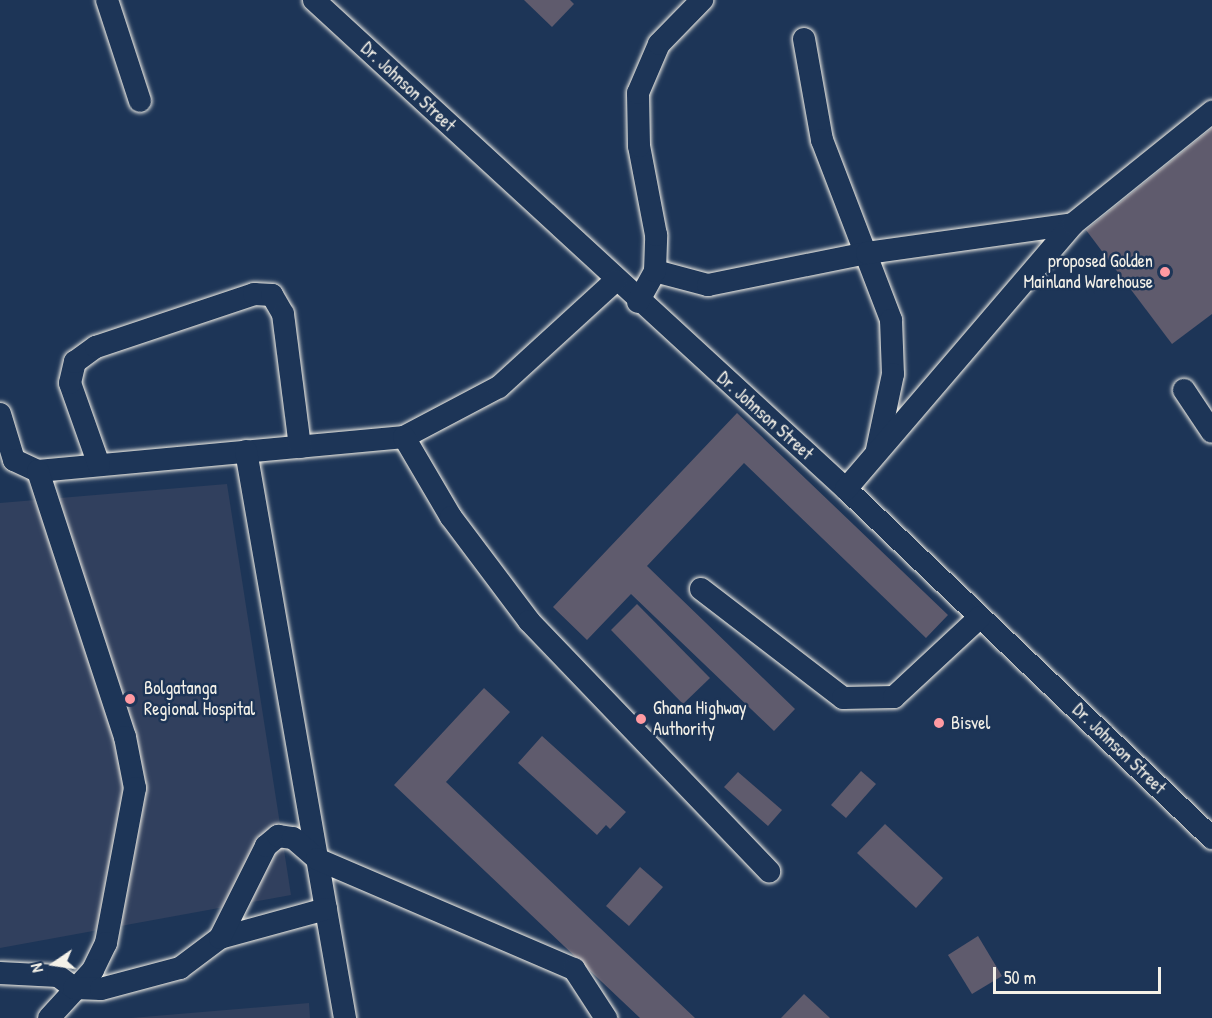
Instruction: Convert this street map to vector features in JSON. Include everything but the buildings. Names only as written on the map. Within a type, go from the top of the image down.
[{"type":"street","points":[[107,0],[140,101]]},
{"type":"street","name":"Dr. Johnson Street","points":[[314,0],[638,302],[846,489],[1212,838]]},
{"type":"street","points":[[638,302],[655,271],[638,93],[659,44],[702,0]]},
{"type":"street","points":[[804,39],[822,140],[891,320],[893,374],[876,454]]},
{"type":"street","points":[[846,489],[1073,224],[1212,112]]},
{"type":"street","points":[[655,271],[708,285],[867,253],[1073,224]]},
{"type":"street","points":[[0,414],[14,460],[38,471],[404,437],[500,387],[615,280]]},
{"type":"street","points":[[99,465],[70,383],[75,362],[96,347],[254,294],[272,295],[283,314],[300,447]]},
{"type":"street","points":[[1184,390],[1212,432]]},
{"type":"street","points":[[404,437],[451,517],[529,621],[769,871]]},
{"type":"street","points":[[246,451],[345,1018]]},
{"type":"street","points":[[38,471],[125,737],[135,788],[106,943],[93,970],[74,988],[49,1018]]},
{"type":"street","points":[[701,589],[843,698],[894,697],[980,617]]},
{"type":"street","points":[[220,938],[266,846],[278,836],[293,838],[317,859],[574,969],[606,1018]]},
{"type":"street","points":[[0,973],[58,976],[74,988],[101,989],[180,968],[220,938],[326,909]]},
{"type":"shaded area","name":"Bolgatanga Regional Hospital","points":[[227,484],[291,895],[0,948],[0,503]]},
{"type":"shaded area","points":[[309,1003],[310,1018],[131,1018]]},
{"type":"place","name":"proposed Golden Mainland Warehouse","points":[[1165,272]]},
{"type":"place","name":"Bolgatanga Regional Hospital","points":[[130,699]]},
{"type":"place","name":"Ghana Highway Authority","points":[[641,719]]},
{"type":"place","name":"Bisvel","points":[[939,723]]}]
